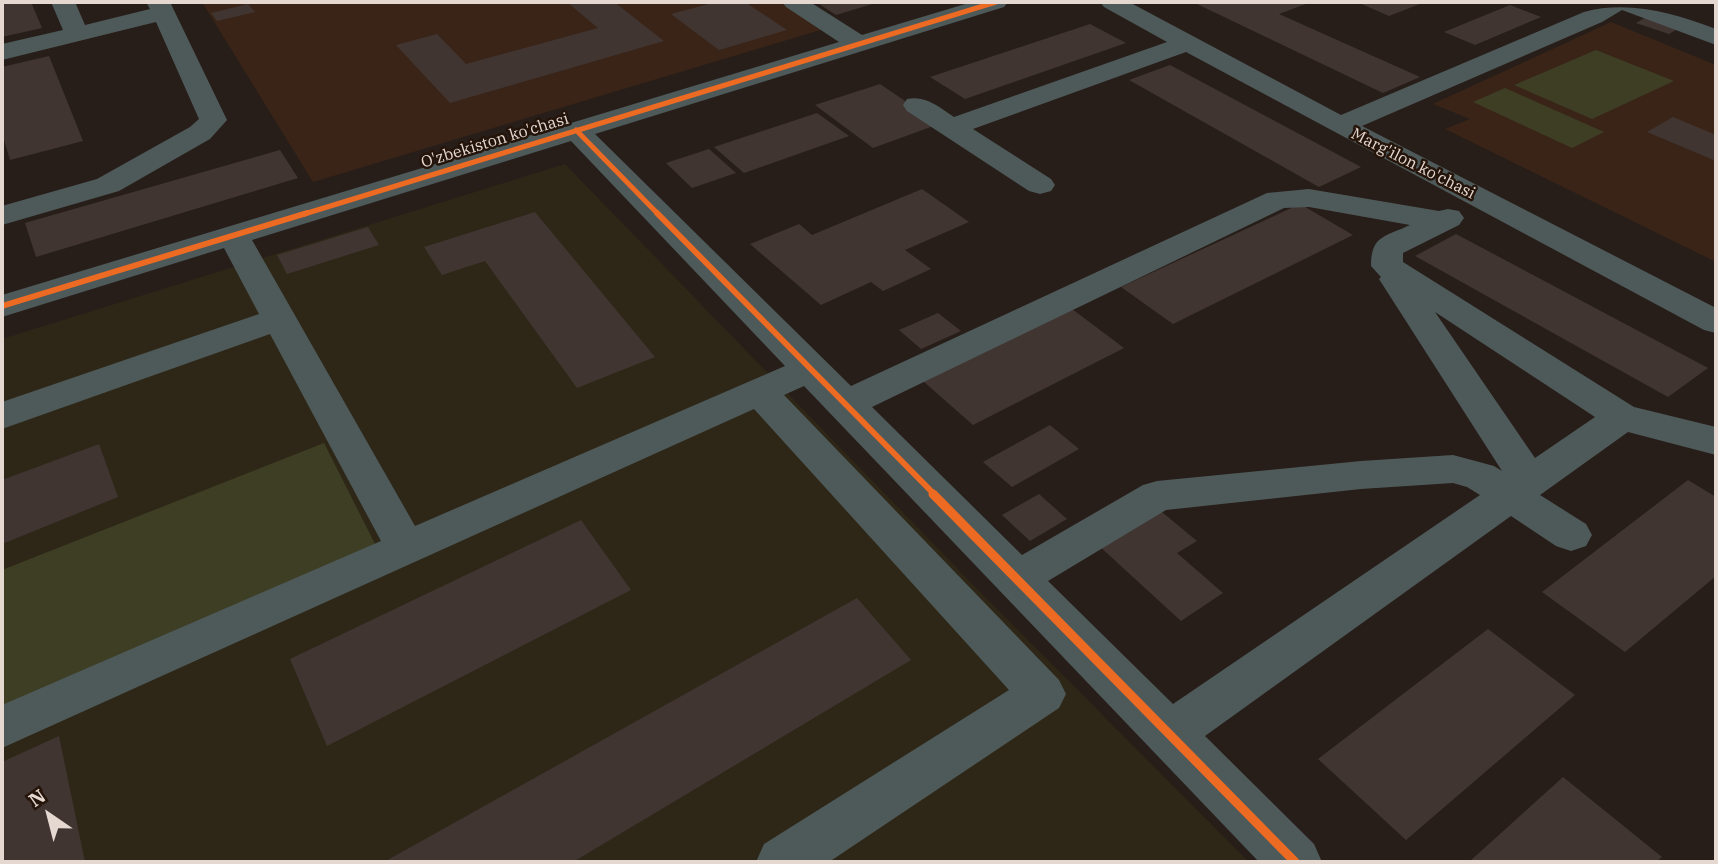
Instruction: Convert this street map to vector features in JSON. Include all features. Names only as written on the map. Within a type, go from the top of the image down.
[{"type":"street","points":[[62,2],[77,34]]},
{"type":"street","points":[[794,2],[859,44]]},
{"type":"street","name":"O'zbekiston ko'chasi","points":[[2,306],[996,2]]},
{"type":"street","points":[[1120,7],[1159,2]]},
{"type":"street","points":[[1340,126],[1593,17],[1620,2],[1716,38]]},
{"type":"street","points":[[2,52],[77,34],[161,7],[213,120],[200,133],[108,185],[2,216]]},
{"type":"street","name":"Marg'ilon ko'chasi","points":[[1120,7],[1340,126],[1716,322]]},
{"type":"street","points":[[952,127],[1188,43]]},
{"type":"street","points":[[917,105],[1040,185]]},
{"type":"street","points":[[576,130],[1295,862]]},
{"type":"street","points":[[846,404],[1278,199],[1309,198],[1443,221]]},
{"type":"street","points":[[1484,200],[1387,249],[1387,266],[1521,488],[1572,535]]},
{"type":"street","points":[[233,235],[406,548]]},
{"type":"street","points":[[1387,266],[1622,417],[1716,441]]},
{"type":"street","points":[[2,416],[279,319]]},
{"type":"street","points":[[2,727],[810,369]]},
{"type":"street","points":[[759,391],[1042,694],[783,862]]},
{"type":"street","points":[[1169,734],[1622,417]]},
{"type":"street","points":[[1018,578],[1157,496],[1453,469],[1521,488]]},
{"type":"shaded area","points":[[202,2],[781,2],[824,29],[313,182]]},
{"type":"shaded area","points":[[1611,22],[1716,65],[1716,262],[1445,129],[1470,119],[1433,104]]},
{"type":"shaded area","points":[[1596,50],[1674,81],[1592,119],[1514,85]]},
{"type":"shaded area","points":[[1505,88],[1604,132],[1572,148],[1473,102]]},
{"type":"shaded area","points":[[565,164],[987,599],[1249,862],[2,862],[2,339]]},
{"type":"shaded area","points":[[324,443],[376,546],[2,711],[2,570]]},
{"type":"building","points":[[2,2],[31,2],[42,28],[2,37]]},
{"type":"building","points":[[567,2],[614,2],[664,41],[450,103],[396,45],[437,34],[466,64],[598,28]]},
{"type":"building","points":[[716,2],[745,2],[787,30],[719,50],[671,14]]},
{"type":"building","points":[[816,2],[879,2],[836,15]]},
{"type":"building","points":[[1311,2],[1279,14],[1420,77],[1383,93],[1197,4]]},
{"type":"building","points":[[1357,2],[1425,2],[1389,16]]},
{"type":"building","points":[[248,4],[255,12],[217,21],[211,13]]},
{"type":"building","points":[[1510,5],[1541,17],[1475,45],[1444,32]]},
{"type":"building","points":[[1648,16],[1681,27],[1669,34],[1636,23]]},
{"type":"building","points":[[1090,24],[1126,43],[965,99],[930,77]]},
{"type":"building","points":[[49,56],[83,141],[10,160],[2,133],[2,67]]},
{"type":"building","points":[[1170,65],[1361,167],[1319,187],[1129,80]]},
{"type":"building","points":[[880,84],[939,124],[873,148],[815,105]]},
{"type":"building","points":[[817,113],[849,136],[744,173],[714,147]]},
{"type":"building","points":[[1673,117],[1716,135],[1716,161],[1647,132]]},
{"type":"building","points":[[709,149],[736,173],[692,188],[666,163]]},
{"type":"building","points":[[280,150],[298,178],[36,257],[25,223]]},
{"type":"building","points":[[922,189],[969,222],[905,250],[931,269],[883,291],[871,282],[821,305],[750,244],[799,224],[812,235]]},
{"type":"building","points":[[1300,204],[1353,235],[1173,324],[1121,287]]},
{"type":"building","points":[[535,212],[655,357],[577,388],[485,261],[442,275],[424,247]]},
{"type":"building","points":[[368,227],[379,245],[287,274],[277,255]]},
{"type":"building","points":[[1456,234],[1708,368],[1668,397],[1415,256]]},
{"type":"building","points":[[1072,309],[1124,348],[973,425],[923,381]]},
{"type":"building","points":[[938,313],[961,331],[921,349],[899,330]]},
{"type":"building","points":[[1050,425],[1079,449],[1012,487],[983,462]]},
{"type":"building","points":[[99,444],[118,497],[2,544],[2,480]]},
{"type":"building","points":[[1688,480],[1716,497],[1716,576],[1625,652],[1542,592]]},
{"type":"building","points":[[1039,494],[1067,519],[1030,541],[1002,515]]},
{"type":"building","points":[[1157,508],[1197,541],[1177,553],[1223,593],[1181,621],[1097,544]]},
{"type":"building","points":[[581,520],[631,590],[327,746],[290,659]]},
{"type":"building","points":[[857,598],[911,660],[573,862],[384,862]]},
{"type":"building","points":[[1488,629],[1575,695],[1406,840],[1318,759]]},
{"type":"building","points":[[59,736],[85,862],[2,862],[2,762]]},
{"type":"building","points":[[1563,777],[1662,857],[1656,862],[1469,862]]},
{"type":"cycle path","points":[[2,306],[996,2]]},
{"type":"cycle path","points":[[576,130],[1295,862]]}]
